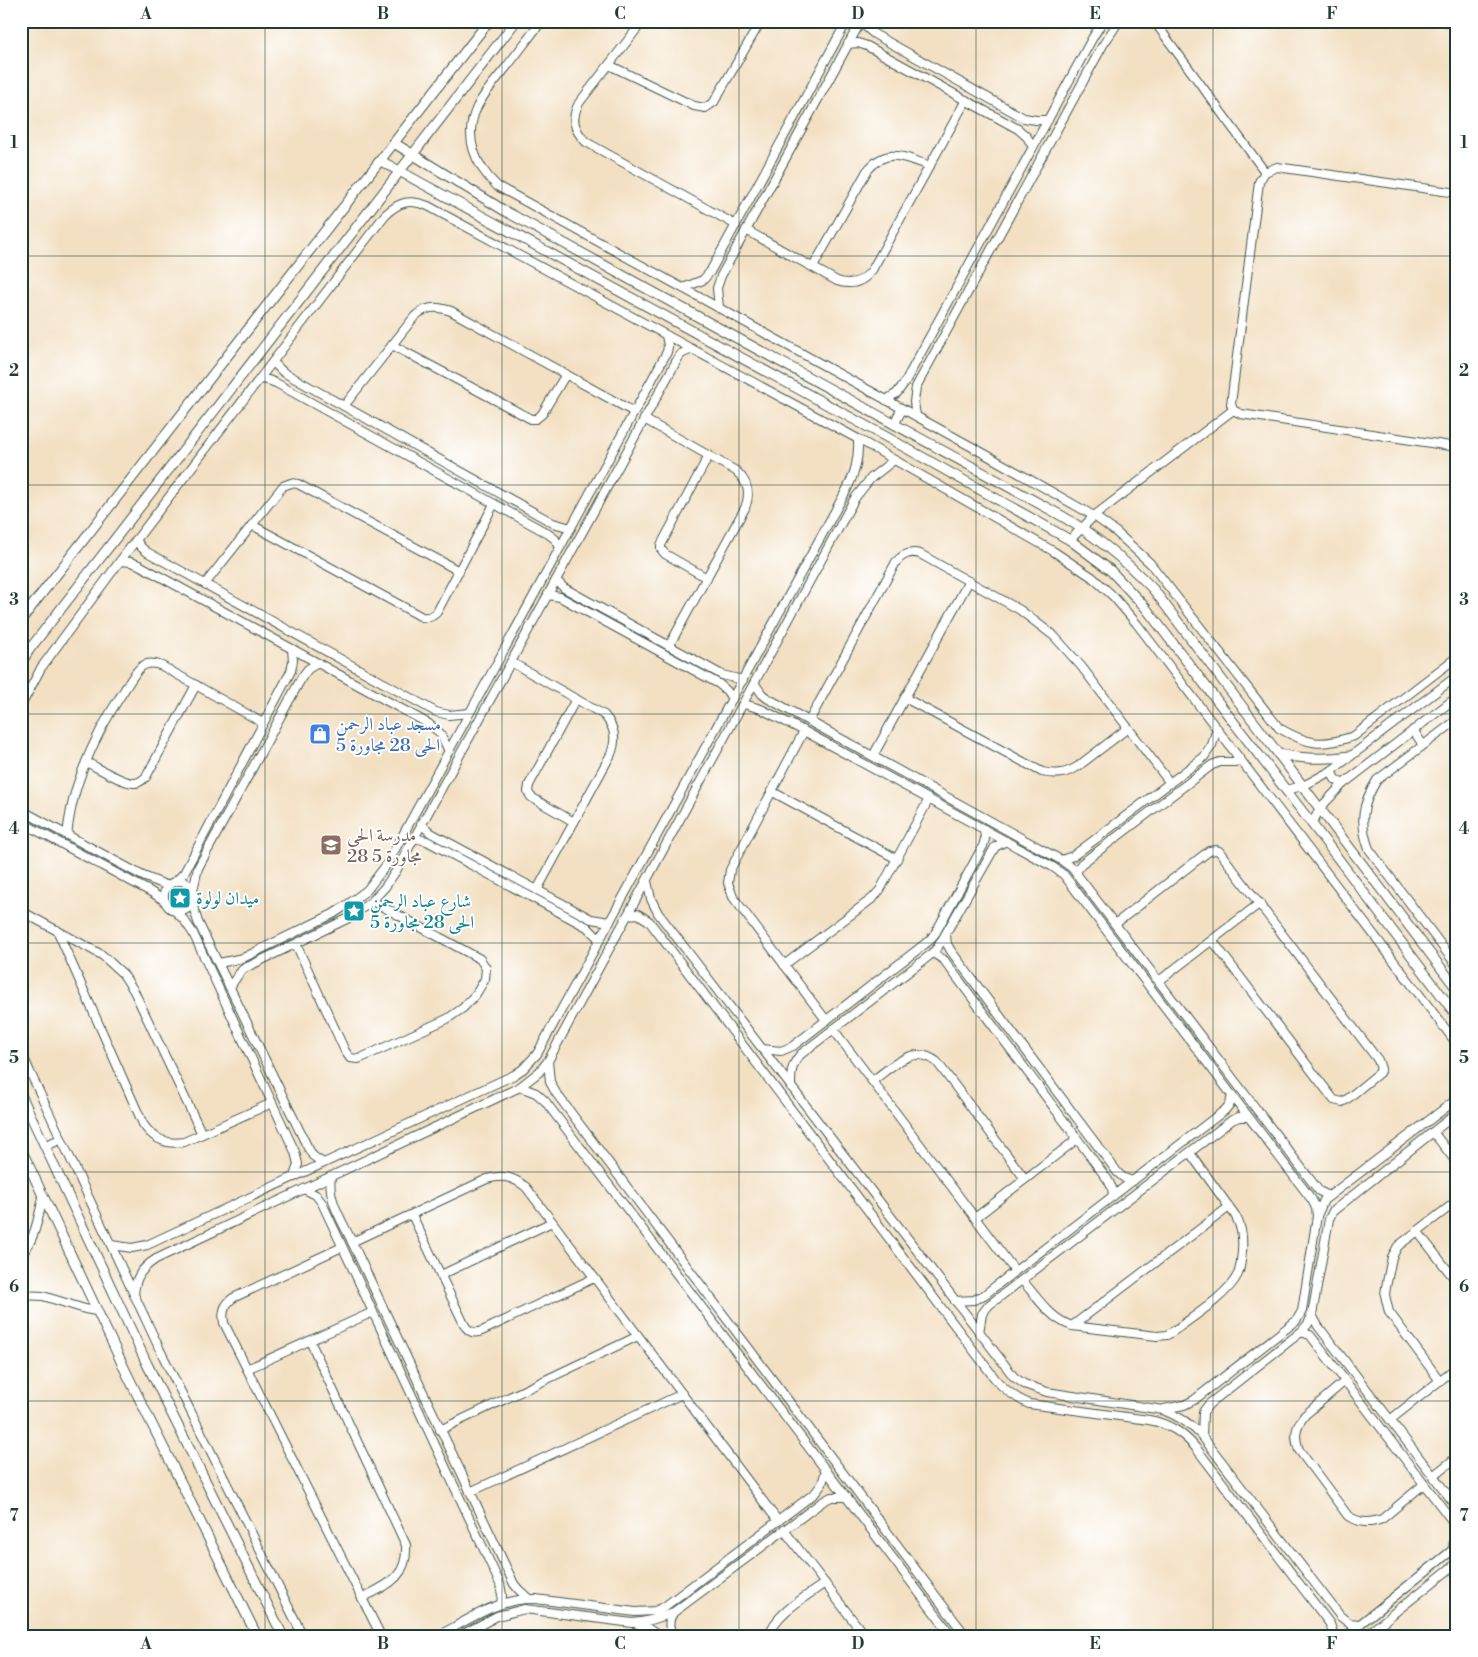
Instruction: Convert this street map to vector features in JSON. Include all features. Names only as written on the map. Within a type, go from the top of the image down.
[{"type":"street","points":[[21,620],[489,21]]},
{"type":"street","points":[[21,663],[25,650],[516,21]]},
{"type":"street","points":[[542,21],[486,93],[477,108],[472,124],[471,142],[476,159],[484,174],[497,186],[1094,516],[1116,532],[1150,563],[1279,728],[1296,738],[1315,743],[1335,742],[1354,736],[1457,657]]},
{"type":"street","points":[[643,21],[579,102],[574,112],[574,124],[578,134],[586,142],[736,225]]},
{"type":"street","points":[[609,65],[694,106],[705,108],[714,102],[761,21]]},
{"type":"street","points":[[683,288],[698,283],[707,276],[736,225],[846,24],[834,21]]},
{"type":"street","points":[[719,308],[718,288],[721,276],[862,21],[874,34],[1024,118],[1048,120]]},
{"type":"street","points":[[886,400],[897,393],[905,382],[1103,21]]},
{"type":"street","points":[[916,416],[914,402],[916,387],[1103,45],[1119,21]]},
{"type":"street","points":[[1154,21],[1266,172]]},
{"type":"street","points":[[1443,21],[1457,25]]},
{"type":"street","points":[[848,44],[858,43],[867,46],[966,100],[1023,133],[1033,147]]},
{"type":"street","points":[[746,230],[845,283],[853,284],[867,277],[966,100]]},
{"type":"street","points":[[394,143],[505,211],[1082,528],[1120,556],[1153,589],[1457,989]]},
{"type":"street","points":[[813,267],[874,163],[883,157],[894,155],[930,166]]},
{"type":"street","points":[[381,161],[890,439],[1070,540],[1110,570],[1145,606],[1457,1016]]},
{"type":"street","points":[[1457,193],[1277,167],[1266,172],[1259,182],[1231,404],[1233,410],[1240,414],[1457,447]]},
{"type":"street","points":[[21,706],[41,668],[120,561],[385,215],[394,207],[405,202],[417,202],[428,206],[858,440],[1053,551],[1092,577],[1127,611],[1457,1044]]},
{"type":"street","points":[[498,226],[499,218],[505,211]]},
{"type":"street","points":[[344,406],[414,316],[422,310],[437,307],[452,311],[634,412]]},
{"type":"street","points":[[219,963],[243,958],[347,906],[367,890],[387,864],[667,352],[666,335]]},
{"type":"street","points":[[392,345],[531,419],[536,419],[542,414],[566,374]]},
{"type":"street","points":[[230,987],[243,969],[349,918],[372,902],[385,887],[396,871],[679,357],[692,349]]},
{"type":"street","points":[[273,362],[283,372],[553,523],[571,528]]},
{"type":"street","points":[[260,379],[276,382],[494,504],[551,536],[560,547]]},
{"type":"street","points":[[894,424],[902,409]]},
{"type":"street","points":[[1070,540],[1094,516],[1233,410]]},
{"type":"street","points":[[644,419],[736,471],[744,478],[748,492],[745,508],[669,646]]},
{"type":"street","points":[[111,1246],[132,1248],[147,1245],[514,1075],[531,1062],[538,1054],[854,476],[859,454],[858,440]]},
{"type":"street","points":[[707,578],[665,554],[661,549],[709,456]]},
{"type":"street","points":[[134,1295],[137,1279],[146,1265],[520,1087],[540,1072],[548,1061],[708,770],[855,498],[871,478],[894,460]]},
{"type":"street","points":[[205,584],[283,486],[295,483],[459,571]]},
{"type":"street","points":[[252,525],[422,617],[430,617],[437,612],[494,504]]},
{"type":"street","points":[[136,540],[147,552],[436,712],[449,715],[469,713]]},
{"type":"street","points":[[809,721],[896,562],[900,557],[913,552],[920,554],[1024,612],[1054,636],[1068,650],[1170,783]]},
{"type":"street","points":[[120,561],[139,565],[429,724],[440,733],[449,751]]},
{"type":"street","points":[[556,580],[564,588],[722,676],[743,680]]},
{"type":"street","points":[[873,756],[969,581]]},
{"type":"street","points":[[548,595],[560,597],[719,684],[732,699]]},
{"type":"street","points":[[165,902],[164,893],[184,873],[291,671],[293,661],[292,649]]},
{"type":"street","points":[[511,662],[604,715],[610,721],[615,737],[615,745],[611,754],[537,890]]},
{"type":"street","points":[[67,835],[71,810],[86,762],[117,701],[140,668],[151,663],[157,663],[263,723]]},
{"type":"street","points":[[318,663],[308,669],[302,677],[198,868],[192,903],[198,922],[306,1146],[313,1156],[323,1163]]},
{"type":"street","points":[[1286,790],[1303,786],[1331,771],[1457,676]]},
{"type":"street","points":[[755,684],[762,694],[773,701],[1061,860],[1076,873],[1319,1191],[1328,1196]]},
{"type":"street","points":[[86,762],[128,782],[138,783],[142,781],[146,777],[196,685]]},
{"type":"street","points":[[1312,824],[1320,808],[1343,784],[1457,697]]},
{"type":"street","points":[[905,698],[1042,772],[1051,774],[1069,772],[1078,767],[1128,728]]},
{"type":"street","points":[[574,822],[531,798],[528,792],[529,785],[576,699]]},
{"type":"street","points":[[767,712],[773,701]]},
{"type":"street","points":[[744,704],[756,707],[804,731],[1053,867],[1064,875],[1312,1200],[1317,1216]]},
{"type":"street","points":[[1393,706],[1402,717]]},
{"type":"street","points":[[1457,720],[1377,780],[1369,792],[1364,806],[1362,821],[1369,849],[1457,966]]},
{"type":"street","points":[[1061,860],[1073,856],[1208,753],[1217,728]]},
{"type":"street","points":[[1413,730],[1423,745]]},
{"type":"street","points":[[804,731],[730,870],[728,883],[733,897],[826,1020]]},
{"type":"street","points":[[1278,754],[1314,759],[1350,756]]},
{"type":"street","points":[[1076,873],[1081,864],[1212,765],[1220,762],[1242,762]]},
{"type":"street","points":[[696,765],[708,770]]},
{"type":"street","points":[[1331,771],[1335,779],[1343,784]]},
{"type":"street","points":[[771,791],[897,860]]},
{"type":"street","points":[[784,965],[876,894],[883,886],[929,799]]},
{"type":"street","points":[[21,810],[143,876],[172,884],[184,882],[193,890]]},
{"type":"street","points":[[21,822],[151,892],[174,910],[194,933],[297,1158],[298,1164],[294,1177]]},
{"type":"street","points":[[422,824],[431,833],[591,919],[610,922]]},
{"type":"street","points":[[762,1049],[774,1052],[787,1050],[934,936],[983,846],[985,839],[984,829]]},
{"type":"street","points":[[414,838],[427,842],[587,927],[600,940]]},
{"type":"street","points":[[791,1087],[791,1071],[796,1059],[933,953],[946,935],[995,847],[1006,841]]},
{"type":"street","points":[[1115,924],[1212,850],[1219,851],[1380,1064],[1379,1073],[1346,1100],[1338,1102],[1330,1097],[1212,940]]},
{"type":"street","points":[[647,881],[651,899],[658,913],[1005,1368],[1024,1384],[1047,1392],[1163,1410],[1178,1415],[1191,1424],[1340,1616],[1349,1623],[1360,1624]]},
{"type":"street","points":[[296,944],[347,1055],[354,1059],[362,1058],[438,1023],[464,1008],[476,994],[485,979],[487,974],[484,963],[480,959],[372,902]]},
{"type":"street","points":[[174,910],[183,910],[192,903]]},
{"type":"street","points":[[1159,981],[1260,903]]},
{"type":"street","points":[[21,911],[102,955],[123,974],[134,991],[202,1134]]},
{"type":"street","points":[[628,915],[638,914],[649,921],[1005,1391],[1017,1399],[1030,1404],[1163,1423],[1176,1429],[1187,1438],[1330,1624],[1334,1636]]},
{"type":"street","points":[[57,930],[143,1124],[156,1138],[174,1144],[184,1142],[272,1103]]},
{"type":"street","points":[[946,935],[947,944],[951,951],[1118,1173],[1124,1178],[1133,1181]]},
{"type":"street","points":[[933,953],[944,960],[1111,1184],[1113,1196]]},
{"type":"street","points":[[1129,960],[1138,953]]},
{"type":"street","points":[[833,1029],[1015,1271]]},
{"type":"street","points":[[21,1051],[134,1295],[303,1636]]},
{"type":"street","points":[[872,1081],[908,1056],[921,1054],[933,1058],[1025,1179]]},
{"type":"street","points":[[548,1061],[550,1082],[556,1093],[966,1636]]},
{"type":"street","points":[[520,1087],[536,1093],[545,1101],[952,1636]]},
{"type":"street","points":[[21,1095],[147,1364],[283,1636]]},
{"type":"street","points":[[955,1301],[969,1301],[979,1298],[1225,1110],[1230,1104],[1232,1095]]},
{"type":"street","points":[[1163,1410],[1184,1405],[1194,1400],[1299,1318],[1303,1307],[1317,1216],[1321,1204],[1328,1196],[1457,1099]]},
{"type":"street","points":[[451,1104],[457,1116]]},
{"type":"street","points":[[1202,1436],[1203,1412],[1209,1404],[1301,1332],[1308,1324],[1312,1314],[1332,1211],[1457,1113]]},
{"type":"street","points":[[979,1333],[982,1314],[985,1309],[1235,1118],[1248,1117]]},
{"type":"street","points":[[1433,1132],[1457,1163]]},
{"type":"street","points":[[45,1146],[61,1139]]},
{"type":"street","points":[[975,1218],[1077,1139]]},
{"type":"street","points":[[21,1149],[96,1311],[257,1636]]},
{"type":"street","points":[[1022,1280],[1052,1315],[1072,1326],[1157,1336],[1167,1335],[1175,1330],[1227,1290],[1238,1276],[1241,1266],[1242,1235],[1238,1219],[1190,1152]]},
{"type":"street","points":[[331,1176],[330,1189],[332,1198],[352,1242],[514,1584],[529,1599]]},
{"type":"street","points":[[352,1242],[487,1179],[497,1176],[508,1176],[518,1180],[526,1187],[778,1521]]},
{"type":"street","points":[[304,1189],[316,1195],[322,1203],[500,1584],[501,1604]]},
{"type":"street","points":[[21,1256],[33,1236],[43,1198]]},
{"type":"street","points":[[322,1203],[332,1198]]},
{"type":"street","points":[[1440,1381],[1394,1318],[1386,1304],[1386,1287],[1390,1263],[1398,1246],[1457,1201]]},
{"type":"street","points":[[1072,1326],[1230,1207]]},
{"type":"street","points":[[412,1214],[466,1328],[474,1332],[482,1331],[594,1278]]},
{"type":"street","points":[[441,1275],[552,1222]]},
{"type":"street","points":[[1418,1231],[1457,1282]]},
{"type":"street","points":[[342,1247],[233,1298],[227,1303],[223,1316],[224,1323],[381,1636]]},
{"type":"street","points":[[21,1295],[58,1299],[96,1311]]},
{"type":"street","points":[[247,1369],[373,1312]]},
{"type":"street","points":[[1312,1314],[1318,1326],[1457,1507]]},
{"type":"street","points":[[714,1323],[724,1316]]},
{"type":"street","points":[[1301,1332],[1310,1336],[1450,1516],[1455,1528],[1455,1548],[1345,1636]]},
{"type":"street","points":[[440,1430],[638,1336]]},
{"type":"street","points":[[310,1341],[406,1546],[407,1557],[404,1567],[398,1576],[389,1584],[362,1598]]},
{"type":"street","points":[[1390,1420],[1457,1367]]},
{"type":"street","points":[[1345,1381],[1299,1422],[1296,1430],[1296,1439],[1299,1450],[1348,1516],[1364,1523],[1382,1519],[1424,1484]]},
{"type":"street","points":[[470,1492],[682,1394]]},
{"type":"street","points":[[1099,1414],[1100,1400]]},
{"type":"street","points":[[1433,1476],[1457,1457]]},
{"type":"street","points":[[438,1636],[501,1604],[529,1599],[635,1612],[655,1611],[673,1602],[815,1493],[822,1484],[826,1470]]},
{"type":"street","points":[[815,1493],[822,1502]]},
{"type":"street","points":[[460,1636],[497,1616],[516,1610],[535,1610],[632,1622],[654,1620],[674,1612],[822,1502],[831,1498],[847,1497]]},
{"type":"street","points":[[1450,1516],[1457,1511]]},
{"type":"street","points":[[784,1530],[864,1636]]},
{"type":"street","points":[[1365,1636],[1457,1563]]},
{"type":"street","points":[[701,1580],[707,1587]]},
{"type":"street","points":[[769,1636],[771,1628],[778,1618],[824,1583]]},
{"type":"street","points":[[921,1595],[930,1588]]},
{"type":"street","points":[[1396,1595],[1404,1605]]},
{"type":"street","points":[[576,1615],[578,1605]]},
{"type":"street","points":[[674,1612],[670,1618],[669,1626],[674,1636]]},
{"type":"street","points":[[475,1616],[479,1625]]},
{"type":"street","points":[[632,1622],[646,1627],[658,1636]]},
{"type":"place","name":"مسجد عباد الرحمن الحى 28 مجاورة 5","points":[[320,734]]},
{"type":"place","name":"مدرسة الحى 28 مجاورة 5","points":[[331,845]]},
{"type":"place","name":"ميدان لولوة","points":[[180,898]]},
{"type":"place","name":"شارع عباد الرحمن الحى 28 مجاورة 5","points":[[354,911]]}]
